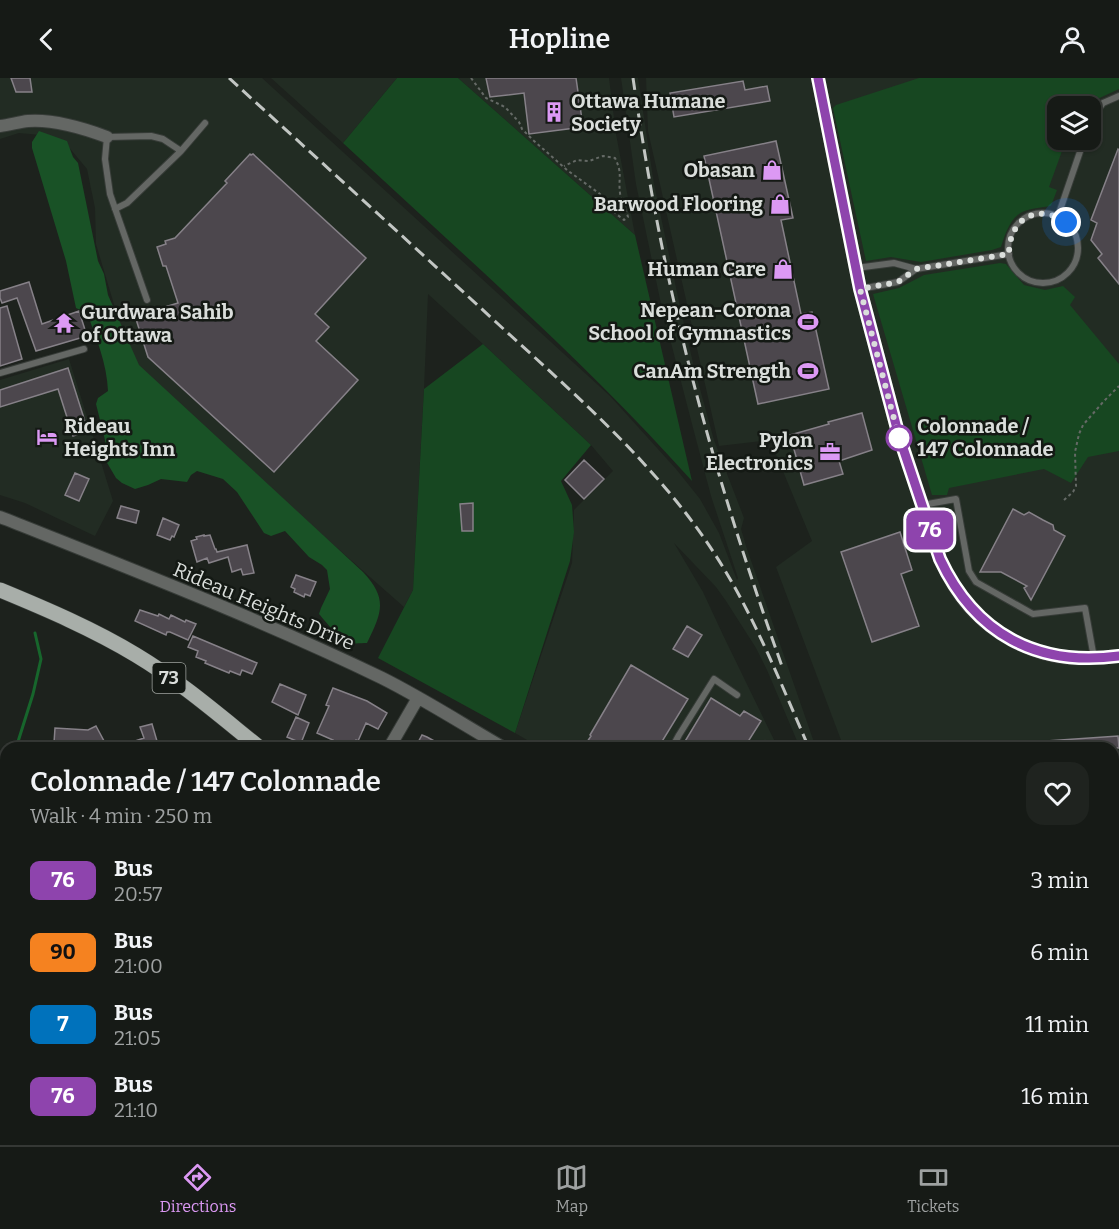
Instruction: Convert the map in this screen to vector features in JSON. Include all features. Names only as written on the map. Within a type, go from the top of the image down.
[{"type":"main road","name":"73","points":[[0,590],[95,632],[137,656],[198,698],[253,742]]},
{"type":"street","points":[[818,78],[860,289],[899,436],[944,568],[974,611],[1011,640],[1050,655],[1068,658],[1119,656]]},
{"type":"street","points":[[0,126],[29,121],[51,122],[89,130],[107,137]]},
{"type":"street","name":"Rideau Heights Drive","points":[[0,518],[8,519],[238,614],[382,679],[494,742]]},
{"type":"street","points":[[392,742],[418,698]]},
{"type":"lane","points":[[1101,104],[1119,96]]},
{"type":"lane","points":[[115,209],[127,203],[181,151],[205,123]]},
{"type":"lane","points":[[147,300],[110,194],[105,159],[107,137],[151,136],[163,139],[181,151]]},
{"type":"lane","points":[[1058,216],[1081,150]]},
{"type":"lane","points":[[1046,213],[1058,216],[1066,222],[1077,238],[1078,248],[1072,267],[1055,281],[1043,283],[1031,281],[1013,266],[1009,254],[1009,242],[1014,230],[1022,220],[1033,215],[1046,213]]},
{"type":"lane","points":[[855,268],[894,263],[916,269],[1009,254]]},
{"type":"lane","points":[[860,289],[898,282],[916,269]]},
{"type":"lane","points":[[0,373],[84,349]]},
{"type":"lane","points":[[921,505],[956,499],[969,571],[976,582],[1033,614],[1086,608],[1094,658]]},
{"type":"lane","points":[[675,742],[714,679],[737,695]]},
{"type":"path","points":[[471,78],[486,98],[505,107],[519,122],[522,129],[564,166],[600,194],[615,213],[624,220],[628,217],[619,190],[621,178],[615,158],[603,156],[589,161],[577,160],[564,166]]},
{"type":"path","points":[[1064,500],[1076,486],[1076,452],[1083,425],[1119,386]]},
{"type":"shaded area","points":[[0,78],[262,78],[610,396],[700,499],[719,533],[737,580],[711,496],[661,304],[636,184],[621,78],[638,78],[654,184],[694,367],[714,440],[744,518],[741,529],[746,546],[814,742],[797,742],[756,648],[716,587],[674,543],[703,592],[775,742],[531,742],[515,733],[572,563],[574,510],[613,471],[591,445],[428,294],[413,590],[404,607],[133,368],[96,244],[95,208],[87,169],[67,145],[41,135],[19,133],[0,139]]},
{"type":"shaded area","points":[[271,78],[397,78],[343,143]]},
{"type":"shaded area","points":[[397,78],[458,78],[635,235],[692,481],[651,436],[565,350],[343,143]]},
{"type":"shaded area","points":[[458,78],[609,78],[616,134],[635,235]]},
{"type":"shaded area","points":[[646,78],[1119,78],[1119,742],[842,742],[776,567],[812,541],[770,440],[719,446],[648,131]]},
{"type":"shaded area","points":[[919,78],[1119,78],[1119,89],[1101,97],[1047,96],[1047,150],[1062,150],[1049,187],[1057,190],[1051,206],[1022,212],[1015,217],[1005,234],[1001,247],[921,262],[891,257],[866,261],[833,108],[836,105]]},
{"type":"shaded area","points":[[39,131],[67,141],[78,163],[98,261],[104,274],[108,295],[139,365],[363,572],[376,590],[380,606],[376,623],[367,643],[353,643],[342,638],[319,614],[330,589],[327,570],[309,557],[285,531],[271,536],[264,533],[237,492],[223,479],[197,471],[187,482],[161,479],[135,489],[116,478],[106,461],[105,440],[96,404],[98,398],[108,391],[106,371],[87,313],[76,308],[66,261],[32,148],[32,142]]},
{"type":"shaded area","points":[[1006,264],[1024,285],[1045,290],[1063,286],[1075,297],[1070,305],[1119,364],[1119,451],[1088,457],[1071,483],[1044,469],[949,488],[947,495],[932,495],[873,294],[899,288],[924,275]]},
{"type":"shaded area","points":[[483,344],[591,445],[561,481],[572,505],[574,532],[570,561],[515,733],[378,658],[413,590],[424,389]]},
{"type":"shaded area","name":"Rideau Heights Inn","points":[[69,359],[113,501],[95,536],[25,503],[0,495],[0,380]]},
{"type":"building","points":[[11,78],[30,78],[32,92],[16,92]]},
{"type":"building","name":"Ottawa Humane Society","points":[[486,78],[576,78],[583,127],[529,134],[524,93],[490,97]]},
{"type":"building","points":[[743,81],[745,90],[767,86],[770,101],[674,117],[670,93]]},
{"type":"building","points":[[776,141],[793,218],[781,220],[801,314],[812,312],[829,389],[758,404],[704,156]]},
{"type":"building","points":[[1118,149],[1119,284],[1098,258],[1102,254],[1091,240],[1097,223],[1091,220]]},
{"type":"building","points":[[250,154],[253,154],[366,258],[315,314],[329,327],[316,341],[358,380],[274,472],[148,357],[135,316],[178,303],[157,247],[175,238],[227,183],[225,181]]},
{"type":"building","points":[[29,282],[42,324],[79,311],[87,336],[36,351],[17,298],[2,303],[0,298],[0,291]]},
{"type":"building","points":[[7,306],[22,359],[0,366],[0,308]]},
{"type":"building","points":[[68,368],[88,431],[73,436],[58,389],[0,407],[0,390]]},
{"type":"building","name":"Pylon Electronics","points":[[862,413],[872,450],[839,461],[843,474],[804,485],[790,435]]},
{"type":"building","points":[[584,460],[604,479],[584,499],[565,480]]},
{"type":"building","points":[[75,473],[89,479],[79,501],[65,495]]},
{"type":"building","points":[[473,503],[473,531],[462,531],[460,504]]},
{"type":"building","points":[[121,506],[139,511],[136,523],[117,518]]},
{"type":"building","points":[[1013,509],[1024,515],[1029,512],[1053,525],[1054,530],[1065,536],[1031,600],[1024,588],[1027,586],[1001,572],[980,572]]},
{"type":"building","points":[[163,518],[179,525],[174,537],[172,536],[170,540],[157,535]]},
{"type":"building","points":[[900,532],[912,570],[901,574],[919,626],[872,642],[841,552]]},
{"type":"building","points":[[204,535],[210,535],[217,552],[247,545],[254,573],[243,575],[241,569],[232,572],[228,557],[209,563],[207,558],[197,562],[191,541]]},
{"type":"building","points":[[296,575],[316,582],[310,596],[305,594],[304,597],[294,592],[295,589],[291,587]]},
{"type":"building","points":[[140,610],[158,616],[159,614],[169,619],[171,615],[185,622],[186,620],[196,624],[188,640],[170,632],[166,635],[135,621]]},
{"type":"building","points":[[687,626],[702,635],[688,657],[673,649]]},
{"type":"building","points":[[193,636],[257,663],[252,674],[242,670],[240,675],[230,671],[229,673],[205,663],[206,661],[196,657],[198,651],[188,647]]},
{"type":"building","points":[[631,665],[688,699],[662,742],[587,742]]},
{"type":"building","points":[[280,684],[306,695],[298,715],[272,702]]},
{"type":"building","points":[[333,688],[367,701],[387,713],[378,729],[366,723],[358,741],[332,742],[333,740],[317,733],[329,706],[326,705]]},
{"type":"building","points":[[711,698],[740,716],[744,711],[761,721],[748,742],[685,742]]},
{"type":"building","points":[[296,717],[309,723],[301,742],[287,737]]},
{"type":"building","points":[[152,724],[157,742],[132,742],[144,738],[140,727]]},
{"type":"building","points":[[96,726],[104,741],[54,742],[55,728],[88,730]]},
{"type":"building","points":[[422,735],[436,742],[418,742]]},
{"type":"building","points":[[1118,736],[1118,742],[1032,742]]},
{"type":"waterway","points":[[18,742],[41,659],[35,633]]},
{"type":"railway","points":[[229,78],[580,399],[658,479],[704,538],[735,588],[762,640],[806,742]]},
{"type":"railway","points":[[633,78],[656,218],[685,349],[723,487],[783,669]]},
{"type":"bus line","name":"76","points":[[818,78],[860,289],[899,436],[944,568],[974,611],[1011,640],[1050,655],[1068,658],[1119,656]]},
{"type":"place","name":"Ottawa Humane Society","points":[[554,112]]},
{"type":"place","name":"Obasan","points":[[772,170]]},
{"type":"place","name":"Barwood Flooring","points":[[780,204]]},
{"type":"place","name":"Human Care","points":[[783,269]]},
{"type":"place","name":"Nepean-Corona School of Gymnastics","points":[[808,322]]},
{"type":"place","name":"Gurdwara Sahib of Ottawa","points":[[64,323]]},
{"type":"place","name":"CanAm Strength","points":[[808,371]]},
{"type":"place","name":"Rideau Heights Inn","points":[[47,437]]},
{"type":"place","name":"Colonnade / 147 Colonnade","points":[[899,438]]},
{"type":"place","name":"Pylon Electronics","points":[[830,452]]},
{"type":"route","points":[[899,438],[860,289],[898,282],[916,269],[1009,254],[1009,242],[1014,230],[1022,220],[1033,215],[1046,213],[1058,216],[1066,222]]}]
